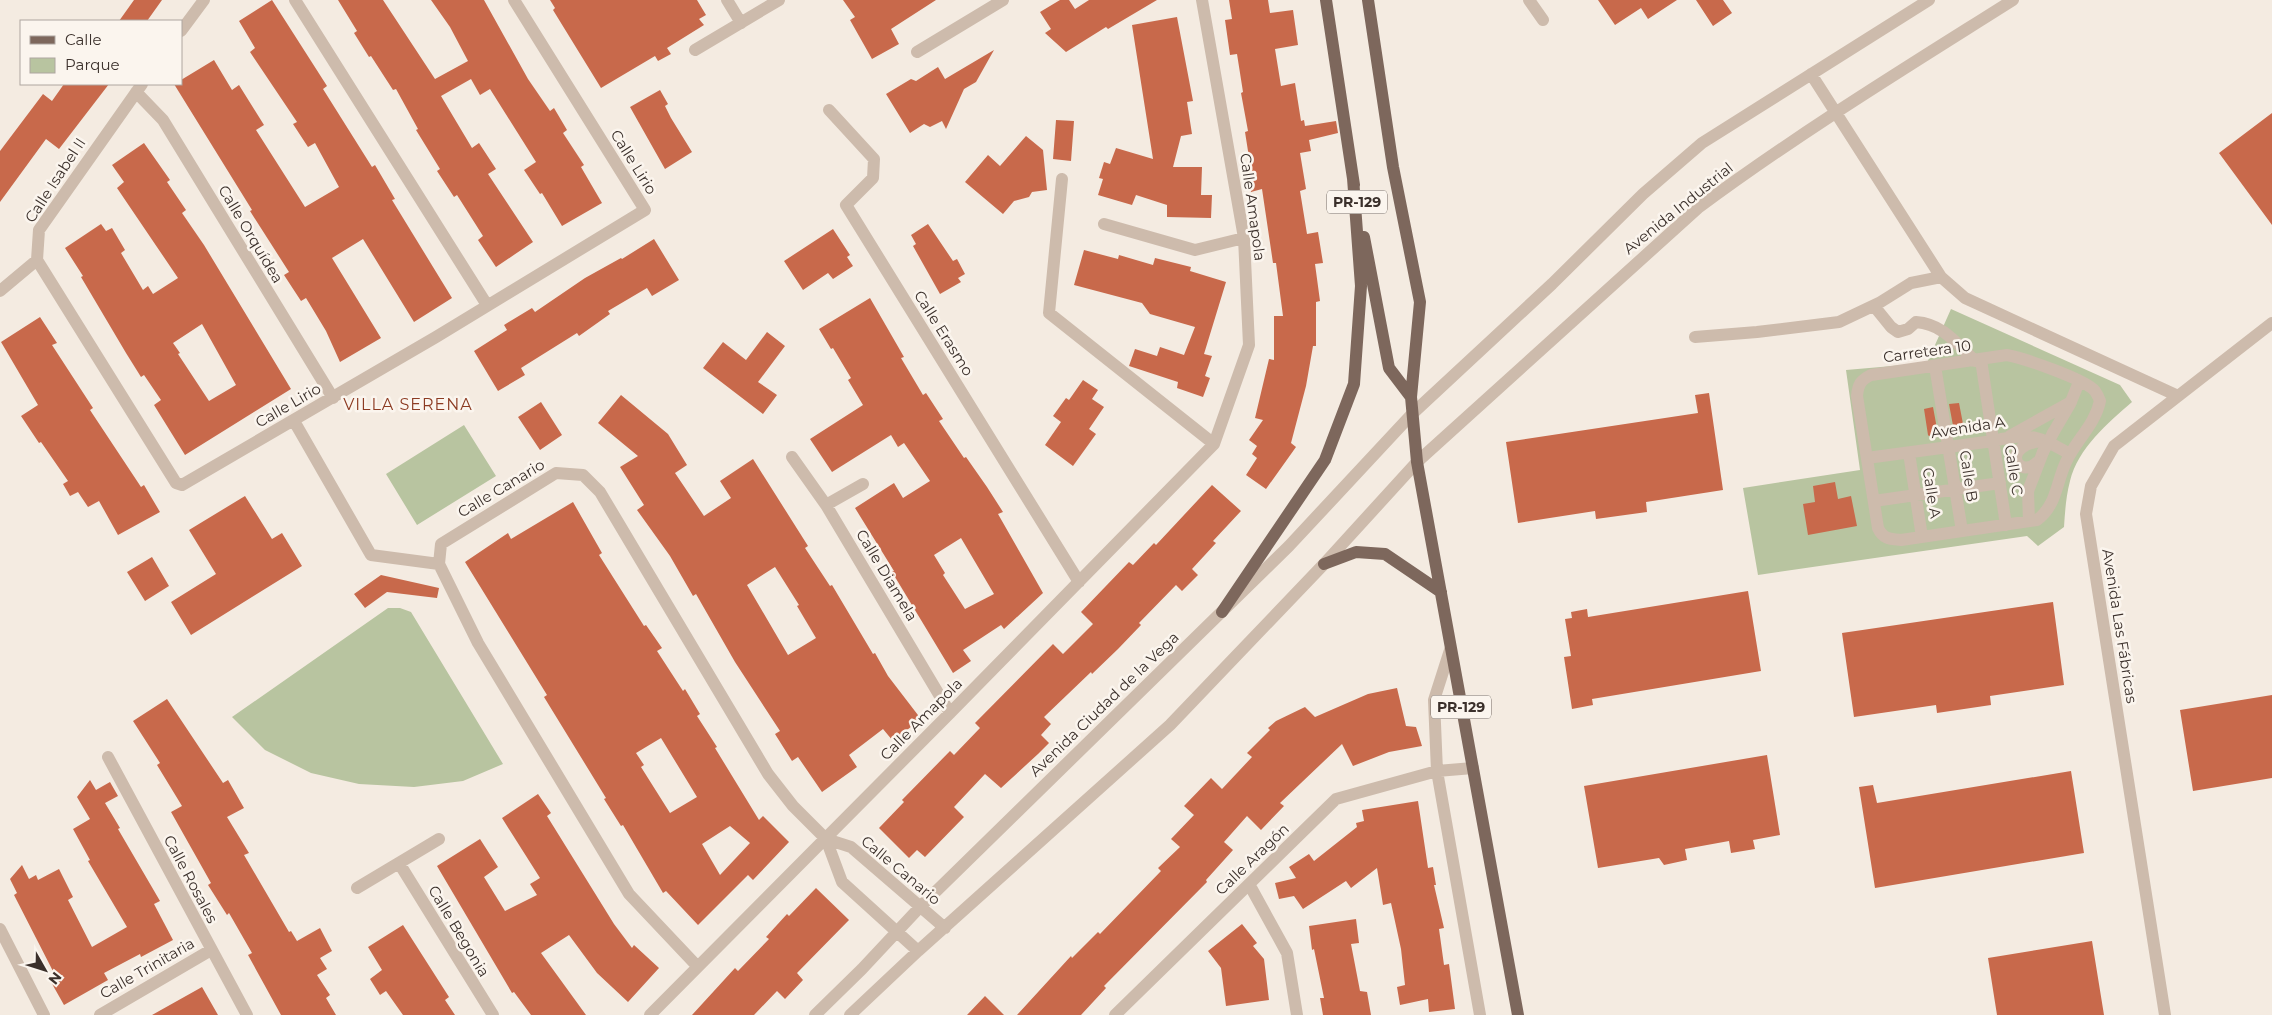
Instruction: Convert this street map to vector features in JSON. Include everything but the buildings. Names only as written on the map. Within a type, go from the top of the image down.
[{"type":"main road","name":"PR-129","points":[[1326,0],[1353,178],[1389,368],[1411,397]]},
{"type":"main road","name":"PR-129","points":[[1368,0],[1393,166],[1420,302],[1411,397],[1417,462],[1518,1015]]},
{"type":"main road","points":[[1222,612],[1325,460],[1354,384],[1361,286],[1353,178]]},
{"type":"main road","points":[[1324,564],[1356,552],[1384,554],[1441,592]]},
{"type":"street","points":[[182,30],[204,0]]},
{"type":"street","points":[[296,0],[487,305]]},
{"type":"street","name":"Calle Lirio","points":[[37,260],[176,482],[182,485],[294,422],[645,210],[514,0]]},
{"type":"street","points":[[727,0],[741,23]]},
{"type":"street","points":[[695,50],[778,0]]},
{"type":"street","points":[[917,52],[1003,0]]},
{"type":"street","name":"Calle Amapola","points":[[650,1015],[950,714],[1214,444],[1250,345],[1244,238],[1202,0]]},
{"type":"street","points":[[1529,0],[1544,20]]},
{"type":"street","name":"Avenida Industrial","points":[[1412,414],[1552,284],[1642,194],[1702,143],[1929,0]]},
{"type":"street","name":"Avenida Industrial","points":[[1417,462],[1698,208],[1836,112],[2013,0]]},
{"type":"street","points":[[1811,74],[1941,277],[1965,298],[2178,396]]},
{"type":"street","name":"Calle Isabel II","points":[[37,260],[38,230],[139,88]]},
{"type":"street","name":"Calle Orquídea","points":[[139,88],[163,120],[332,398]]},
{"type":"street","name":"Calle Erasmo","points":[[829,110],[874,159],[873,178],[846,205],[1079,582]]},
{"type":"street","points":[[1062,179],[1049,313],[1214,444]]},
{"type":"street","points":[[1104,224],[1194,250],[1244,238]]},
{"type":"street","points":[[0,291],[37,260]]},
{"type":"street","points":[[1695,337],[1839,322],[1874,306],[1911,283],[1941,277]]},
{"type":"street","points":[[1874,306],[1891,327],[1898,332],[1908,329],[1916,322],[1929,323],[1942,329],[1978,360]]},
{"type":"street","name":"Avenida Las Fábricas","points":[[2165,1015],[2086,514],[2091,486],[2114,446],[2272,323]]},
{"type":"street","name":"Carretera 10","points":[[2007,355],[2024,358],[2094,390],[2100,401],[2097,415],[2070,454],[2052,505],[2037,520],[1922,537],[1889,539],[1881,535],[1878,528],[1857,396],[1858,387],[1863,379],[1871,375],[1978,360],[2007,355]]},
{"type":"street","name":"Calle C","points":[[1978,360],[2006,525]]},
{"type":"street","name":"Calle B","points":[[1935,366],[1962,531]]},
{"type":"street","points":[[2029,521],[2028,491],[2045,447],[2071,402],[2079,382]]},
{"type":"street","points":[[2009,437],[2071,402]]},
{"type":"street","name":"Avenida Ciudad de la Vega","points":[[815,1015],[862,969],[920,907],[1289,546],[1412,414]]},
{"type":"street","points":[[294,422],[371,554],[439,564],[478,643],[629,894],[697,966]]},
{"type":"street","name":"Avenida A","points":[[1867,458],[1993,441],[2009,437],[2032,436],[2045,447],[2070,454]]},
{"type":"street","name":"Calle A","points":[[1909,453],[1922,537]]},
{"type":"street","name":"Calle Diamela","points":[[792,457],[826,505],[950,714]]},
{"type":"street","points":[[850,1015],[918,951],[1170,725],[1324,564],[1417,462]]},
{"type":"street","name":"Calle Canario","points":[[439,564],[441,544],[556,473],[584,475],[600,492],[768,774],[793,806],[826,838],[851,848],[945,928]]},
{"type":"street","points":[[1874,501],[2000,483]]},
{"type":"street","points":[[826,505],[864,484]]},
{"type":"street","points":[[1450,650],[1434,700],[1437,771],[1480,1015]]},
{"type":"street","name":"Calle Rosales","points":[[108,757],[247,1015]]},
{"type":"street","points":[[1437,771],[1473,768]]},
{"type":"street","name":"Calle Aragón","points":[[1115,1015],[1336,799],[1437,771]]},
{"type":"street","points":[[826,838],[842,882],[918,951]]},
{"type":"street","points":[[357,888],[439,839]]},
{"type":"street","name":"Calle Begonia","points":[[399,863],[493,1015]]},
{"type":"street","points":[[1249,884],[1287,953],[1297,1015]]},
{"type":"street","points":[[0,929],[44,1015]]},
{"type":"street","name":"Calle Trinitaria","points":[[100,1015],[211,950]]},
{"type":"green space","points":[[1951,309],[2120,385],[2132,402],[2095,437],[2074,469],[2066,504],[2064,527],[2038,546],[2027,536],[1758,575],[1743,488],[1860,470],[1846,370],[1927,363]]},
{"type":"green space","points":[[464,425],[496,476],[417,525],[386,474]]},
{"type":"green space","points":[[388,608],[400,608],[411,612],[503,764],[463,781],[414,787],[359,784],[311,773],[265,750],[232,717]]},
{"type":"district","name":"VILLA SERENA","points":[[408,404]]}]
